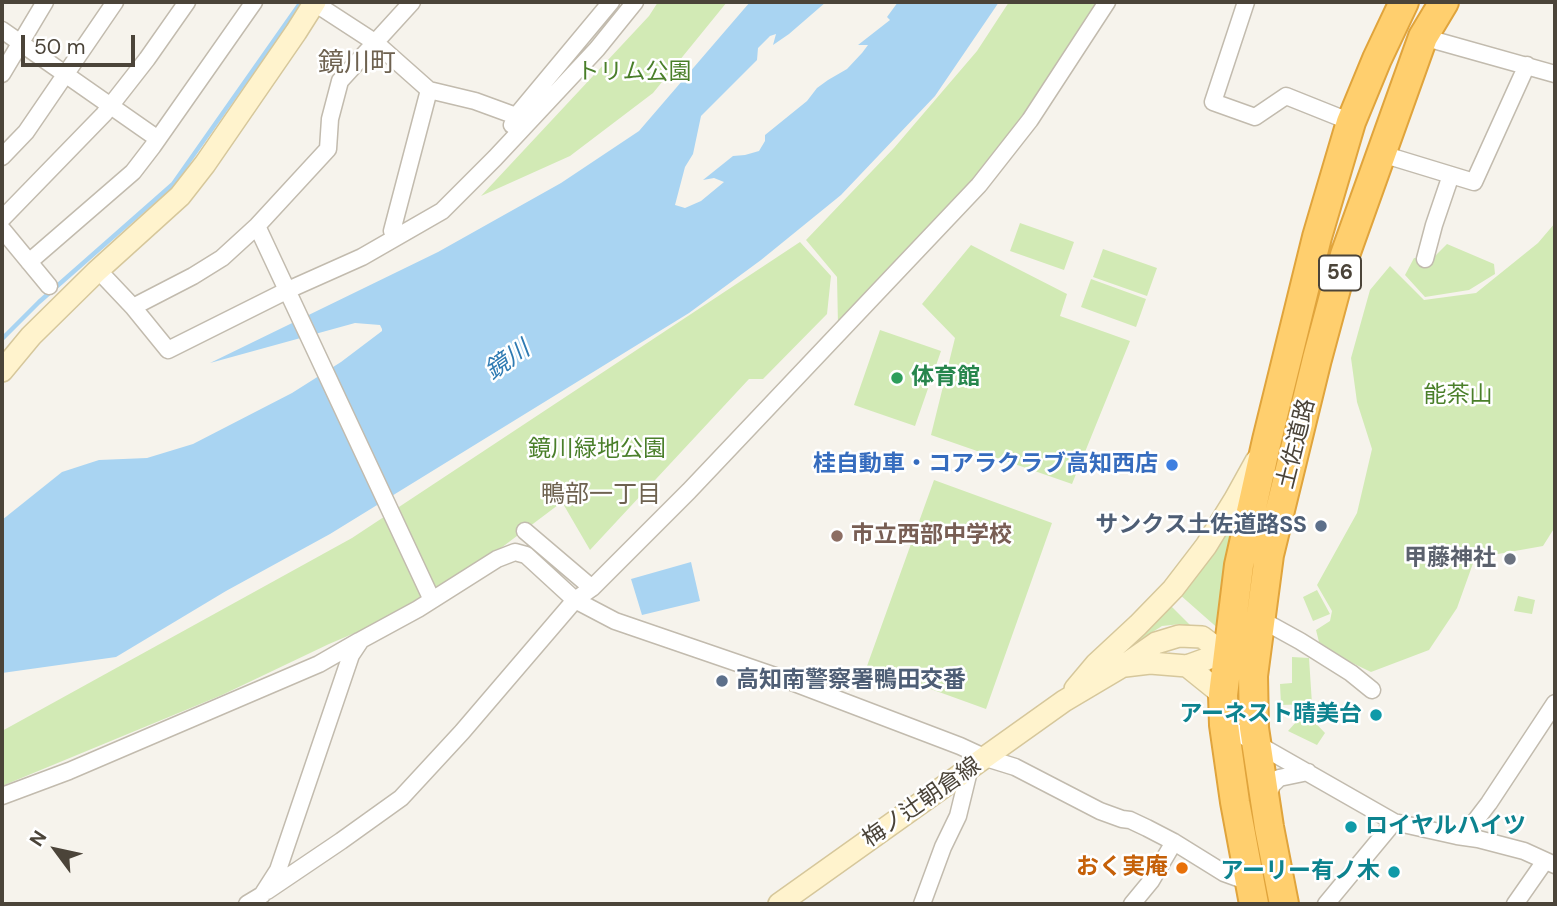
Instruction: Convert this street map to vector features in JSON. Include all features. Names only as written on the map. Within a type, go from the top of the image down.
[{"type":"highway","name":"土佐道路","points":[[1252,893],[1224,725],[1226,651],[1239,565],[1317,237],[1351,122],[1404,2]]},
{"type":"highway","name":"土佐道路","points":[[1284,904],[1265,804],[1266,755],[1254,728],[1253,676],[1269,555],[1345,255],[1423,37],[1444,2]]},
{"type":"main road","points":[[3,368],[31,336],[98,270],[180,196],[213,153],[314,2]]},
{"type":"main road","name":"梅ノ辻朝倉線","points":[[1064,701],[1096,664],[1173,589],[1206,546],[1267,439]]},
{"type":"main road","points":[[1226,651],[1250,613],[1269,555]]},
{"type":"main road","points":[[1123,666],[1156,643],[1179,636],[1202,637],[1226,651],[1253,676]]},
{"type":"main road","name":"梅ノ辻朝倉線","points":[[779,904],[1064,701],[1123,666],[1150,663],[1187,666],[1226,651]]},
{"type":"main road","points":[[1187,666],[1223,695]]},
{"type":"street","points":[[2,74],[45,2]]},
{"type":"street","points":[[2,157],[26,132],[115,2]]},
{"type":"street","points":[[2,219],[110,106],[147,60],[187,2]]},
{"type":"street","points":[[29,262],[133,172],[254,2]]},
{"type":"street","points":[[314,2],[376,43],[429,90],[475,101],[516,116]]},
{"type":"street","points":[[133,307],[222,258],[257,226],[328,149],[330,119],[340,81],[412,2]]},
{"type":"street","points":[[495,158],[516,116],[611,2]]},
{"type":"street","points":[[98,270],[168,350],[288,290],[362,257],[442,211],[597,49],[635,2]]},
{"type":"street","points":[[247,904],[401,798],[462,732],[575,600],[592,588],[689,491],[979,185],[1030,120],[1107,2]]},
{"type":"street","points":[[1246,2],[1213,102],[1255,117],[1286,96],[1351,122]]},
{"type":"street","points":[[2,30],[158,139]]},
{"type":"street","points":[[1423,37],[1555,74]]},
{"type":"street","points":[[1382,154],[1474,183],[1527,65]]},
{"type":"street","points":[[392,231],[429,90]]},
{"type":"street","points":[[1425,259],[1451,175]]},
{"type":"street","points":[[257,226],[432,600]]},
{"type":"street","points":[[2,229],[49,286]]},
{"type":"street","points":[[320,276],[356,250],[392,231],[411,229]]},
{"type":"street","points":[[525,530],[592,588]]},
{"type":"street","points":[[2,796],[69,771],[319,664],[432,600],[497,559],[515,552],[526,555],[575,600],[615,621],[960,746],[977,764],[1015,767],[1100,811],[1130,820],[1174,842],[1252,893]]},
{"type":"street","points":[[1260,619],[1351,673],[1372,690]]},
{"type":"street","points":[[262,895],[278,870],[351,655],[361,640]]},
{"type":"street","points":[[1463,837],[1489,803],[1555,703]]},
{"type":"street","points":[[1224,725],[1266,755],[1308,772],[1394,822],[1524,851],[1550,863],[1515,904]]},
{"type":"street","points":[[1235,802],[1266,755]]},
{"type":"street","points":[[922,904],[977,764]]},
{"type":"street","points":[[1265,804],[1272,785],[1279,778],[1308,772]]},
{"type":"street","points":[[1326,904],[1394,822]]},
{"type":"street","points":[[1132,904],[1151,881],[1174,842]]},
{"type":"green space","name":"トリム公園","points":[[658,2],[727,2],[653,93],[570,156],[481,196],[649,16]]},
{"type":"green space","points":[[1009,2],[1102,2],[1027,117],[976,182],[838,325],[837,277],[806,240],[894,148],[977,51]]},
{"type":"green space","points":[[1020,223],[1074,242],[1064,270],[1010,251]]},
{"type":"green space","name":"能茶山","points":[[1555,223],[1555,527],[1543,546],[1476,555],[1457,608],[1429,650],[1371,672],[1344,659],[1319,642],[1316,630],[1330,621],[1332,611],[1317,585],[1357,513],[1372,449],[1357,402],[1351,358],[1370,290],[1390,266],[1424,300],[1476,293],[1538,243]]},
{"type":"green space","name":"鏡川緑地公園","points":[[800,242],[831,276],[827,314],[763,379],[749,379],[590,550],[562,502],[432,600],[329,644],[222,695],[2,786],[2,731],[352,538]]},
{"type":"green space","points":[[1447,244],[1494,264],[1495,274],[1469,290],[1425,297],[1405,275],[1414,258],[1431,260]]},
{"type":"green space","points":[[971,245],[1067,294],[1060,316],[1130,341],[1072,484],[931,435],[955,338],[922,304]]},
{"type":"green space","points":[[1103,249],[1157,268],[1147,296],[1093,277]]},
{"type":"green space","points":[[1091,279],[1146,299],[1136,327],[1081,307]]},
{"type":"green space","name":"体育館","points":[[880,330],[941,351],[915,426],[854,405]]},
{"type":"green space","points":[[934,480],[1052,523],[986,709],[867,666]]},
{"type":"green space","points":[[1246,495],[1221,631],[1179,594]]},
{"type":"green space","points":[[1317,590],[1330,614],[1313,621],[1303,597]]},
{"type":"green space","points":[[1518,596],[1535,600],[1532,614],[1514,611]]},
{"type":"green space","points":[[1170,605],[1192,627],[1181,624],[1162,626],[1137,642]]},
{"type":"green space","points":[[1292,657],[1309,658],[1312,704],[1281,705],[1280,684],[1292,683]]},
{"type":"green space","points":[[1305,712],[1325,733],[1317,745],[1288,731]]},
{"type":"water","name":"鏡川","points":[[750,2],[826,2],[773,45],[776,34],[770,36],[758,48],[757,60],[701,116],[693,154],[685,167],[675,205],[685,208],[701,201],[724,182],[714,178],[703,180],[733,156],[759,151],[765,141],[765,135],[807,101],[817,88],[847,69],[862,53],[868,45],[858,45],[890,20],[887,17],[898,2],[999,2],[935,96],[841,195],[761,260],[689,313],[330,534],[226,591],[116,657],[2,673],[2,520],[62,472],[99,460],[147,458],[193,444],[292,393],[341,362],[382,331],[380,325],[355,323],[210,363],[438,252],[561,183],[639,131]]},
{"type":"water","points":[[691,562],[700,601],[642,615],[631,579]]},
{"type":"waterway","points":[[2,339],[39,302],[173,184],[301,2]]},
{"type":"place","name":"体育館","points":[[897,378]]},
{"type":"place","name":"桂自動車・コアラクラブ高知西店","points":[[1172,465]]},
{"type":"place","name":"サンクス土佐道路SS","points":[[1321,526]]},
{"type":"place","name":"市立西部中学校","points":[[837,536]]},
{"type":"place","name":"甲藤神社","points":[[1510,559]]},
{"type":"place","name":"高知南警察署鴨田交番","points":[[722,681]]},
{"type":"place","name":"アーネスト晴美台","points":[[1376,715]]},
{"type":"place","name":"ロイヤルハイツ","points":[[1351,827]]},
{"type":"place","name":"おく実庵","points":[[1182,868]]},
{"type":"place","name":"アーリー有ノ木","points":[[1394,872]]},
{"type":"district","name":"鏡川町","points":[[357,64]]},
{"type":"district","name":"鴨部一丁目","points":[[601,496]]}]
